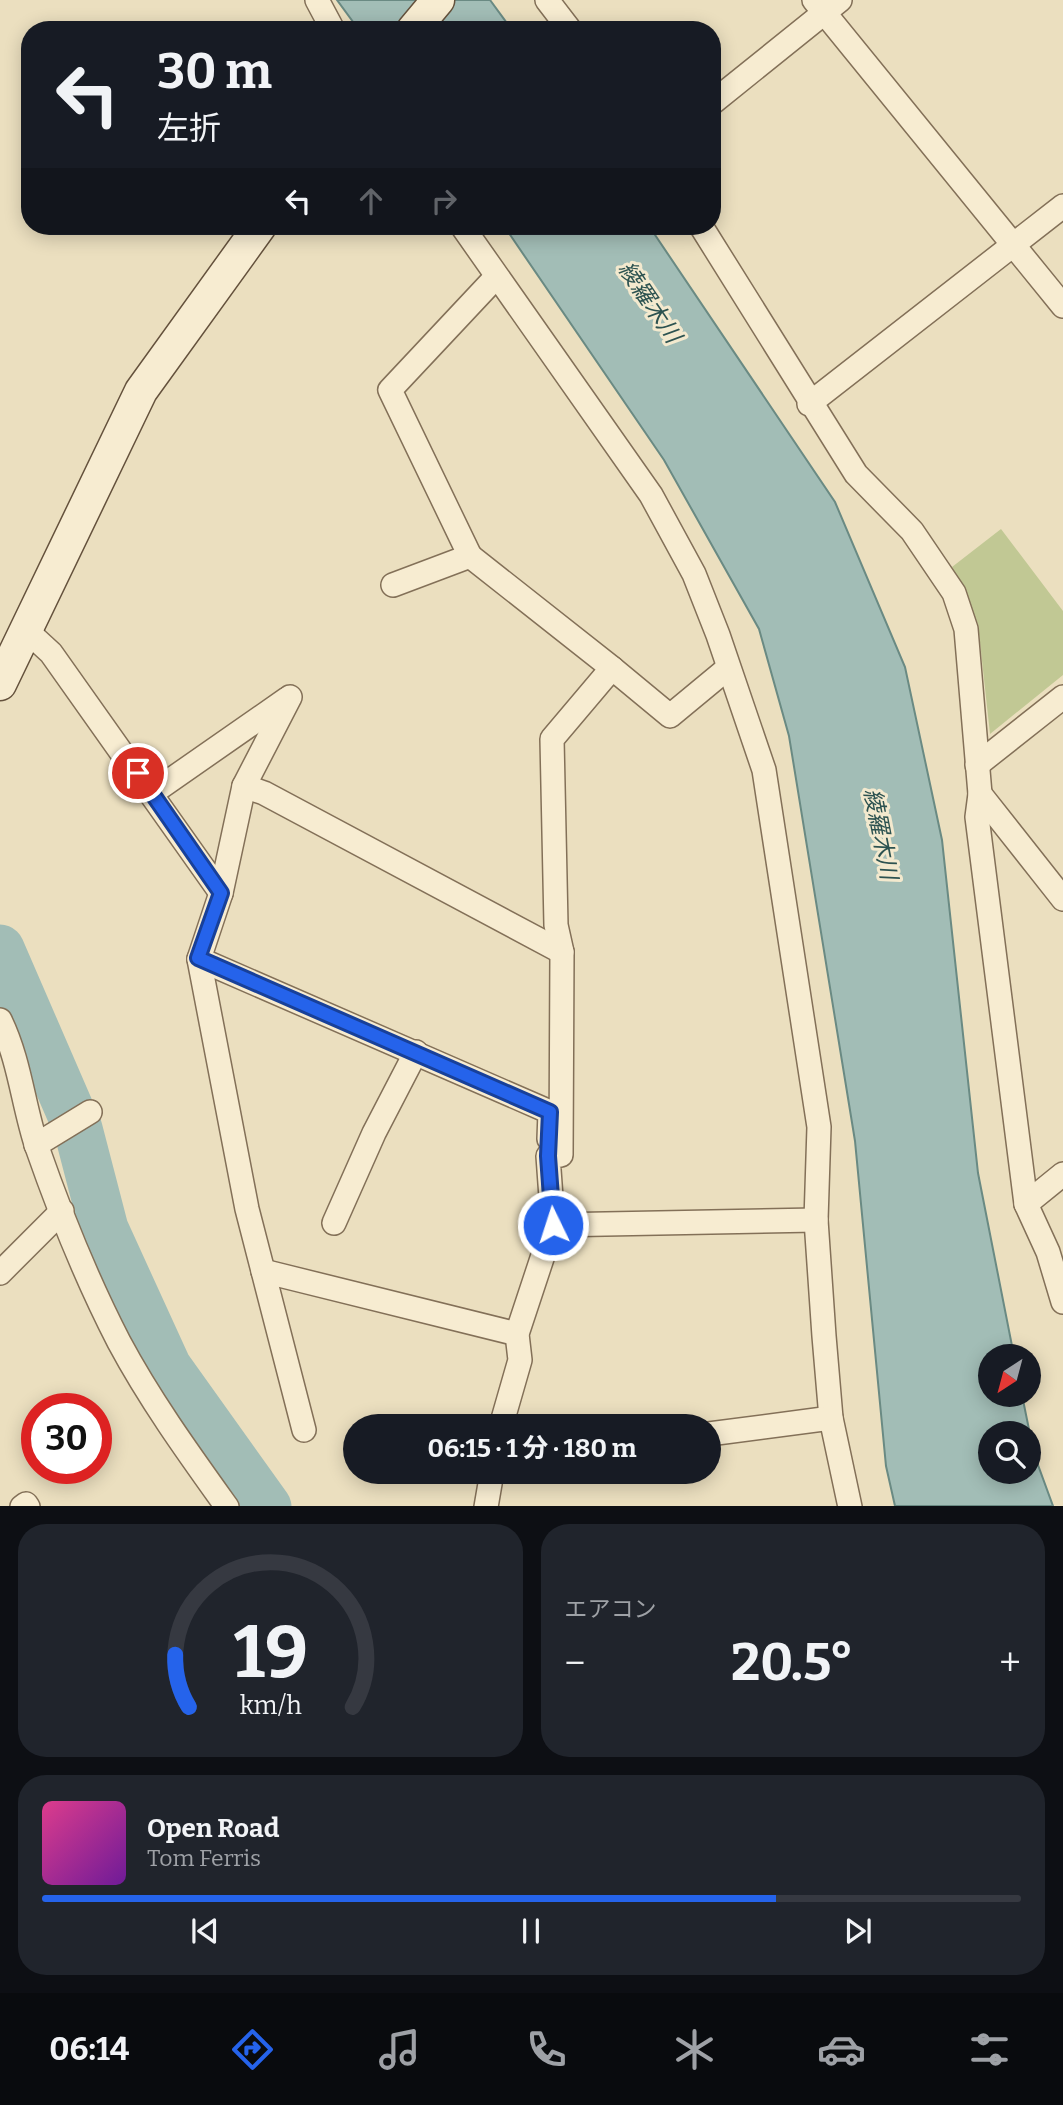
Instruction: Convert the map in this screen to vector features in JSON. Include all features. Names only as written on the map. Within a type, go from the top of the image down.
[{"type":"main road","points":[[422,21],[439,0]]},
{"type":"main road","points":[[0,684],[141,391],[254,235]]},
{"type":"street","points":[[317,0],[328,21]]},
{"type":"street","points":[[547,0],[563,21]]},
{"type":"street","points":[[721,95],[826,4],[1063,306]]},
{"type":"street","points":[[809,404],[1063,206]]},
{"type":"street","points":[[468,235],[651,495],[694,574],[764,770],[819,1127],[816,1220],[831,1418],[849,1506]]},
{"type":"street","points":[[706,235],[809,404],[856,474],[912,531],[954,593],[966,629],[976,765],[981,794],[977,817],[1026,1204],[1048,1252],[1063,1302]]},
{"type":"street","points":[[496,277],[390,390],[470,556],[670,716],[728,668]]},
{"type":"street","points":[[393,585],[470,556]]},
{"type":"street","points":[[26,630],[51,653],[221,893]]},
{"type":"street","points":[[548,1156],[561,1155],[562,952],[556,925],[552,739],[612,668]]},
{"type":"street","points":[[152,793],[290,697],[244,786],[221,893],[198,958],[247,1209],[304,1430]]},
{"type":"street","points":[[976,765],[1063,697]]},
{"type":"street","points":[[244,786],[264,793],[562,952]]},
{"type":"street","points":[[981,794],[1063,899]]},
{"type":"street","points":[[198,958],[550,1112],[548,1156],[553,1225],[517,1334],[520,1360],[505,1414]]},
{"type":"street","points":[[0,1020],[12,1045],[36,1145],[119,1342],[144,1385],[226,1506]]},
{"type":"street","points":[[334,1223],[374,1133],[416,1052]]},
{"type":"street","points":[[36,1145],[90,1112]]},
{"type":"street","points":[[1026,1204],[1063,1174]]},
{"type":"street","points":[[0,1273],[62,1210]]},
{"type":"street","points":[[553,1225],[816,1220]]},
{"type":"street","points":[[263,1270],[517,1334]]},
{"type":"street","points":[[721,1432],[831,1418]]},
{"type":"street","points":[[486,1506],[490,1484]]},
{"type":"green space","points":[[1001,529],[1063,611],[1063,675],[990,734],[978,624],[952,567]]},
{"type":"water","points":[[337,0],[490,0],[505,21],[352,21]]},
{"type":"water","name":"綾羅木川","points":[[510,235],[655,235],[835,502],[905,667],[942,840],[978,1173],[1012,1344],[978,1344],[978,1407],[1024,1407],[1027,1421],[978,1421],[978,1484],[1041,1484],[1041,1473],[1053,1506],[895,1506],[886,1466],[855,1141],[789,736],[759,629],[664,460]]},
{"type":"waterway","points":[[0,949],[78,1129],[104,1229],[167,1367],[266,1506]]},
{"type":"route","points":[[138,773],[221,893],[198,958],[550,1112],[548,1156],[553,1225]]}]
